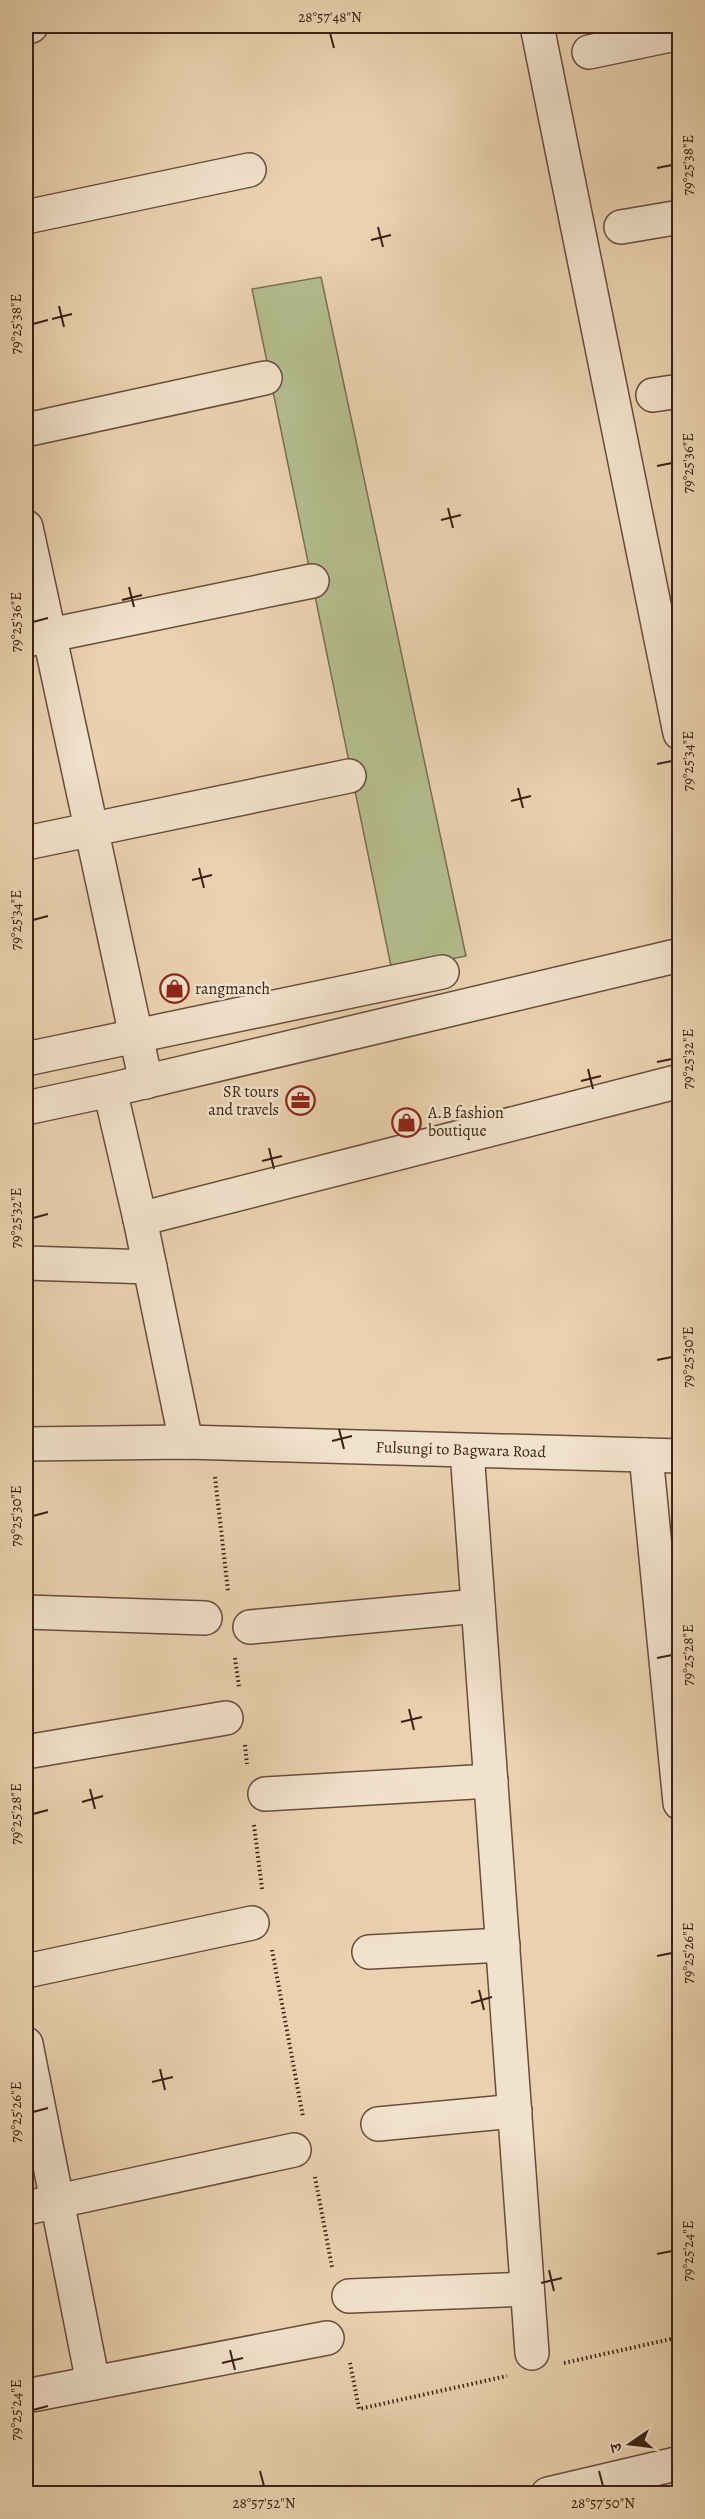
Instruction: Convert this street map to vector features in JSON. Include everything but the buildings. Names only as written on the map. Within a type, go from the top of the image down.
[{"type":"street","points":[[26,27],[31,26]]},
{"type":"street","points":[[537,26],[680,733]]},
{"type":"street","points":[[589,52],[680,33]]},
{"type":"street","points":[[26,217],[249,170]]},
{"type":"street","points":[[621,227],[680,217]]},
{"type":"street","points":[[26,429],[266,378]]},
{"type":"street","points":[[26,527],[37,638],[92,830],[146,1082]]},
{"type":"street","points":[[37,638],[312,581]]},
{"type":"street","points":[[26,843],[350,776]]},
{"type":"street","points":[[26,1107],[146,1082],[680,955]]},
{"type":"street","points":[[26,1059],[442,972]]},
{"type":"street","points":[[140,1219],[680,1081]]},
{"type":"street","points":[[110,1090],[150,1267],[199,1443]]},
{"type":"street","points":[[26,1263],[150,1267]]},
{"type":"street","name":"Fulsungi to Bagwara Road","points":[[26,1443],[199,1443],[680,1456]]},
{"type":"street","points":[[467,1450],[527,2289],[535,2364]]},
{"type":"street","points":[[646,1455],[673,1665],[680,1803]]},
{"type":"street","points":[[243,1641],[478,1606]]},
{"type":"street","points":[[26,1612],[217,1607]]},
{"type":"street","points":[[26,1752],[237,1715]]},
{"type":"street","points":[[256,1795],[491,1781]]},
{"type":"street","points":[[26,1971],[262,1936]]},
{"type":"street","points":[[369,1952],[502,1945]]},
{"type":"street","points":[[26,2044],[93,2383]]},
{"type":"street","points":[[378,2124],[515,2111]]},
{"type":"street","points":[[26,2208],[304,2146]]},
{"type":"street","points":[[341,2284],[527,2289]]},
{"type":"street","points":[[26,2396],[93,2383],[338,2345]]},
{"type":"street","points":[[548,2493],[680,2463]]},
{"type":"path","points":[[199,1443],[217,1607]]},
{"type":"path","points":[[243,1641],[237,1715],[256,1795],[262,1890]]},
{"type":"path","points":[[262,1936],[304,2146],[341,2284]]},
{"type":"path","points":[[338,2345],[358,2409],[535,2364],[680,2337]]},
{"type":"green space","points":[[321,277],[466,956],[392,971],[252,289]]},
{"type":"place","name":"rangmanch","points":[[174,989]]},
{"type":"place","name":"SR tours and travels","points":[[300,1101]]},
{"type":"place","name":"A.B fashion boutique","points":[[407,1122]]}]
